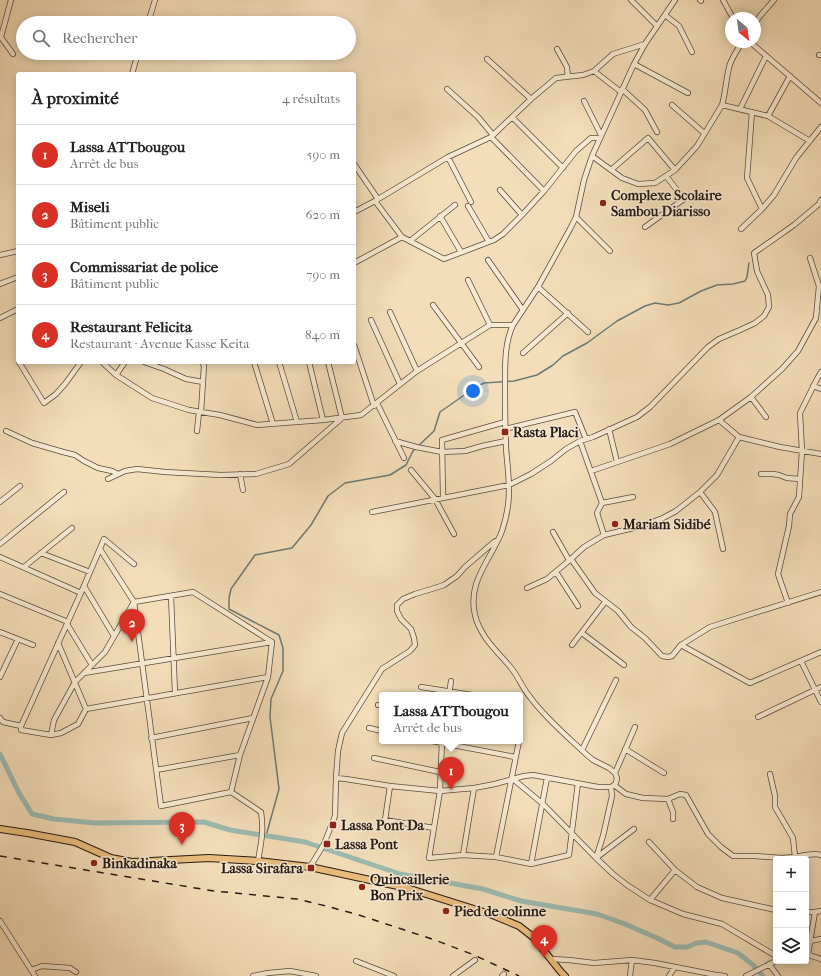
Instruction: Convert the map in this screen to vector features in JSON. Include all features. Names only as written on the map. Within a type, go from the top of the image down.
[{"type":"main road","points":[[0,829],[75,842],[111,858],[132,862],[209,858],[258,861],[310,867],[407,888],[490,914],[519,926],[533,937],[565,976]]},
{"type":"street","points":[[11,0],[0,37],[13,54]]},
{"type":"street","points":[[150,16],[155,0]]},
{"type":"street","points":[[631,0],[657,26]]},
{"type":"street","points":[[596,858],[603,836],[612,796],[612,786],[616,783],[617,778],[615,773],[609,768],[593,760],[542,712],[529,697],[513,671],[490,644],[479,627],[475,616],[474,595],[476,584],[482,569],[498,540],[509,503],[505,429],[505,368],[507,342],[513,325],[538,287],[576,216],[584,180],[592,156],[634,64],[645,44],[675,0]]},
{"type":"street","points":[[723,0],[730,12]]},
{"type":"street","points":[[761,15],[774,0]]},
{"type":"street","points":[[665,15],[679,26],[692,52]]},
{"type":"street","points":[[356,211],[448,157],[492,136],[531,99],[556,78],[583,75],[594,71],[613,54],[645,44]]},
{"type":"street","points":[[592,156],[622,178],[638,184],[655,183],[676,170],[697,146],[722,105],[730,65],[738,48]]},
{"type":"street","points":[[757,48],[821,103]]},
{"type":"street","points":[[557,49],[567,67],[568,77]]},
{"type":"street","points":[[740,109],[766,56]]},
{"type":"street","points":[[487,59],[531,99]]},
{"type":"street","points":[[133,72],[136,60]]},
{"type":"street","points":[[634,64],[688,93]]},
{"type":"street","points":[[594,71],[645,110],[657,132]]},
{"type":"street","points":[[768,116],[790,76]]},
{"type":"street","points":[[447,89],[478,117],[492,136],[544,191]]},
{"type":"street","points":[[584,101],[600,136]]},
{"type":"street","points":[[672,105],[704,133]]},
{"type":"street","points":[[722,105],[768,116],[810,141]]},
{"type":"street","points":[[752,112],[747,178],[762,209]]},
{"type":"street","points":[[512,117],[562,168]]},
{"type":"street","points":[[741,229],[774,195],[796,158],[821,127]]},
{"type":"street","points":[[356,167],[376,200],[402,237],[444,259],[494,240],[503,234],[522,216],[544,191],[576,151],[591,138],[600,136]]},
{"type":"street","points":[[611,170],[648,138],[676,170]]},
{"type":"street","points":[[448,157],[489,242]]},
{"type":"street","points":[[645,227],[684,199],[666,176]]},
{"type":"street","points":[[500,190],[522,216]]},
{"type":"street","points":[[372,512],[508,485],[531,474],[580,441],[637,417],[650,407],[708,347],[719,339],[754,323],[764,316],[769,307],[768,295],[758,271],[754,253],[794,225],[820,203]]},
{"type":"street","points":[[410,241],[455,205]]},
{"type":"street","points":[[440,216],[461,252]]},
{"type":"street","points":[[576,216],[610,251]]},
{"type":"street","points":[[356,263],[402,237]]},
{"type":"street","points":[[0,255],[16,251]]},
{"type":"street","points":[[591,471],[670,444],[719,420],[751,397],[782,369],[798,352],[816,318],[819,286],[810,258]]},
{"type":"street","points":[[488,260],[523,310]]},
{"type":"street","points":[[0,284],[16,278]]},
{"type":"street","points":[[468,280],[490,325]]},
{"type":"street","points":[[538,287],[588,332]]},
{"type":"street","points":[[433,305],[479,367]]},
{"type":"street","points":[[0,318],[16,310]]},
{"type":"street","points":[[390,312],[417,371]]},
{"type":"street","points":[[523,353],[568,313]]},
{"type":"street","points":[[371,320],[400,384]]},
{"type":"street","points":[[104,364],[116,375],[152,398],[189,410],[220,415],[257,425],[323,420],[361,415],[417,371],[490,325],[513,325]]},
{"type":"street","points":[[356,351],[375,405],[404,458]]},
{"type":"street","points":[[20,364],[44,403],[56,394],[80,364]]},
{"type":"street","points":[[116,375],[124,364]]},
{"type":"street","points":[[150,364],[186,379],[203,382]]},
{"type":"street","points":[[197,431],[203,382],[203,364]]},
{"type":"street","points":[[255,364],[273,424]]},
{"type":"street","points":[[280,364],[297,422]]},
{"type":"street","points":[[309,364],[323,420]]},
{"type":"street","points":[[328,364],[342,418]]},
{"type":"street","points":[[788,603],[778,574],[789,526],[790,514],[800,497],[802,451],[800,413],[821,372]]},
{"type":"street","points":[[813,386],[821,389]]},
{"type":"street","points":[[751,397],[766,417]]},
{"type":"street","points":[[505,429],[575,412],[586,439]]},
{"type":"street","points":[[108,479],[125,471],[137,469],[165,472],[256,474],[289,464],[342,418]]},
{"type":"street","points":[[719,420],[739,437],[780,447],[821,454]]},
{"type":"street","points":[[443,497],[442,440],[505,422]]},
{"type":"street","points":[[6,430],[32,443],[74,455],[98,468],[118,474]]},
{"type":"street","points":[[609,430],[617,462]]},
{"type":"street","points":[[527,588],[547,579],[584,547],[604,535],[642,526],[676,511],[700,492],[717,475],[739,437]]},
{"type":"street","points":[[395,441],[442,452],[465,451],[506,441]]},
{"type":"street","points":[[580,441],[602,504],[597,513],[604,535]]},
{"type":"street","points":[[411,470],[435,499],[454,534]]},
{"type":"street","points":[[240,474],[243,490]]},
{"type":"street","points":[[761,474],[773,474],[787,478],[800,479]]},
{"type":"street","points":[[0,502],[20,486]]},
{"type":"street","points":[[0,544],[64,492]]},
{"type":"street","points":[[700,492],[715,512],[723,549]]},
{"type":"street","points":[[602,504],[633,497]]},
{"type":"street","points":[[24,568],[72,528]]},
{"type":"street","points":[[553,532],[570,560],[595,593],[618,611],[631,627],[646,638],[662,656],[672,656],[681,645],[710,627],[821,592]]},
{"type":"street","points":[[86,709],[78,724],[61,734],[21,730],[21,726],[104,539],[134,564]]},
{"type":"street","points":[[310,867],[324,844],[335,816],[338,751],[342,733],[382,669],[410,651],[414,645],[414,638],[410,629],[401,619],[397,611],[397,605],[403,599],[435,588],[457,576],[465,567],[498,540]]},
{"type":"street","points":[[100,549],[134,602],[161,806],[231,792],[261,812],[263,824],[258,861]]},
{"type":"street","points":[[41,553],[90,572]]},
{"type":"street","points":[[0,557],[81,593]]},
{"type":"street","points":[[556,572],[578,606]]},
{"type":"street","points":[[84,586],[114,636]]},
{"type":"street","points":[[134,602],[193,592],[272,642]]},
{"type":"street","points":[[0,594],[67,623],[92,665]]},
{"type":"street","points":[[171,596],[175,693]]},
{"type":"street","points":[[51,734],[54,720],[75,682],[105,652],[134,602]]},
{"type":"street","points":[[572,645],[605,602]]},
{"type":"street","points":[[0,632],[34,645]]},
{"type":"street","points":[[582,633],[624,665]]},
{"type":"street","points":[[0,677],[18,639]]},
{"type":"street","points":[[84,673],[272,642]]},
{"type":"street","points":[[231,792],[240,754],[268,677],[272,642]]},
{"type":"street","points":[[58,644],[86,709]]},
{"type":"street","points":[[681,645],[750,683],[821,652]]},
{"type":"street","points":[[801,661],[821,702]]},
{"type":"street","points":[[86,709],[268,677]]},
{"type":"street","points":[[582,750],[616,680]]},
{"type":"street","points":[[450,692],[452,681]]},
{"type":"street","points":[[421,687],[445,692]]},
{"type":"street","points":[[758,717],[821,688]]},
{"type":"street","points":[[0,718],[3,722],[21,726]]},
{"type":"street","points":[[152,738],[253,718]]},
{"type":"street","points":[[615,773],[635,727]]},
{"type":"street","points":[[368,728],[379,730]]},
{"type":"street","points":[[442,744],[440,791],[429,858],[463,855],[496,857],[532,864],[569,855],[578,783]]},
{"type":"street","points":[[452,744],[516,757]]},
{"type":"street","points":[[496,857],[518,744]]},
{"type":"street","points":[[625,749],[664,773]]},
{"type":"street","points":[[156,770],[240,754]]},
{"type":"street","points":[[374,758],[440,772]]},
{"type":"street","points":[[770,774],[775,796],[775,807],[793,838],[795,856]]},
{"type":"street","points":[[336,778],[390,786],[440,791],[474,788],[533,775],[598,787],[612,786],[626,794],[643,798],[668,799],[680,794],[686,795],[708,834],[733,856],[773,857]]},
{"type":"street","points":[[532,864],[547,778]]},
{"type":"street","points":[[512,779],[543,804],[596,858],[618,877],[650,900],[683,914],[722,924],[773,954]]},
{"type":"street","points":[[390,786],[385,820],[434,828]]},
{"type":"street","points":[[463,855],[474,788]]},
{"type":"street","points":[[668,799],[673,812],[673,819]]},
{"type":"street","points":[[596,858],[634,829]]},
{"type":"street","points":[[649,842],[675,870],[697,887],[722,898],[773,909]]},
{"type":"street","points":[[800,856],[816,854],[821,855]]},
{"type":"street","points":[[650,900],[675,870]]},
{"type":"street","points":[[809,912],[821,911]]},
{"type":"street","points":[[809,945],[815,912]]},
{"type":"street","points":[[0,921],[35,976]]},
{"type":"street","points":[[810,941],[821,939]]},
{"type":"street","points":[[809,955],[821,959]]},
{"type":"street","points":[[551,959],[570,960],[594,964],[632,960],[655,963],[715,976],[725,976]]},
{"type":"street","points":[[453,976],[475,960]]},
{"type":"street","points":[[630,976],[632,960]]},
{"type":"street","points":[[356,961],[394,976]]},
{"type":"street","points":[[746,976],[773,962]]},
{"type":"street","points":[[769,964],[778,976]]},
{"type":"street","points":[[32,970],[42,966],[70,968],[76,972]]},
{"type":"street","points":[[669,976],[674,967]]},
{"type":"street","points":[[252,976],[290,971],[314,976]]},
{"type":"waterway","points":[[266,836],[279,789],[270,717],[271,699],[283,671],[283,648],[279,635],[229,609],[231,589],[255,555],[292,548],[311,525],[328,496],[345,483],[390,475],[406,465],[413,451],[434,431],[440,412],[476,387],[484,383],[514,381],[537,375],[553,365],[563,356],[587,343],[617,321],[645,306],[655,303],[668,305],[679,303],[701,291],[717,285],[733,284],[745,281],[749,263]]},
{"type":"waterway","points":[[0,754],[19,793],[32,814],[54,819],[95,823],[204,822],[230,830],[305,842],[400,874],[483,889],[521,901],[597,914],[625,924],[675,947],[687,947],[697,943],[706,942],[738,953],[753,965],[763,976]]},
{"type":"railway","points":[[0,856],[214,891],[297,899],[359,915],[435,940],[474,955],[519,976]]},
{"type":"place","name":"Complexe Scolaire Sambou Diarisso","points":[[603,203]]},
{"type":"place","name":"Rasta Placi","points":[[505,432]]},
{"type":"place","name":"Mariam Sidibé","points":[[615,524]]},
{"type":"place","name":"Miseli","points":[[132,642]]},
{"type":"place","name":"Lassa ATTbougou","points":[[451,790]]},
{"type":"place","name":"Lassa Pont Da","points":[[333,825]]},
{"type":"place","name":"Lassa Pont","points":[[327,844]]},
{"type":"place","name":"Commissariat de police","points":[[182,845]]},
{"type":"place","name":"Binkadinaka","points":[[94,863]]},
{"type":"place","name":"Lassa Sirafara","points":[[311,868]]},
{"type":"place","name":"Quincaillerie Bon Prix","points":[[362,887]]},
{"type":"place","name":"Pied de colinne","points":[[446,911]]},
{"type":"place","name":"Restaurant Felicita","points":[[544,958]]}]
